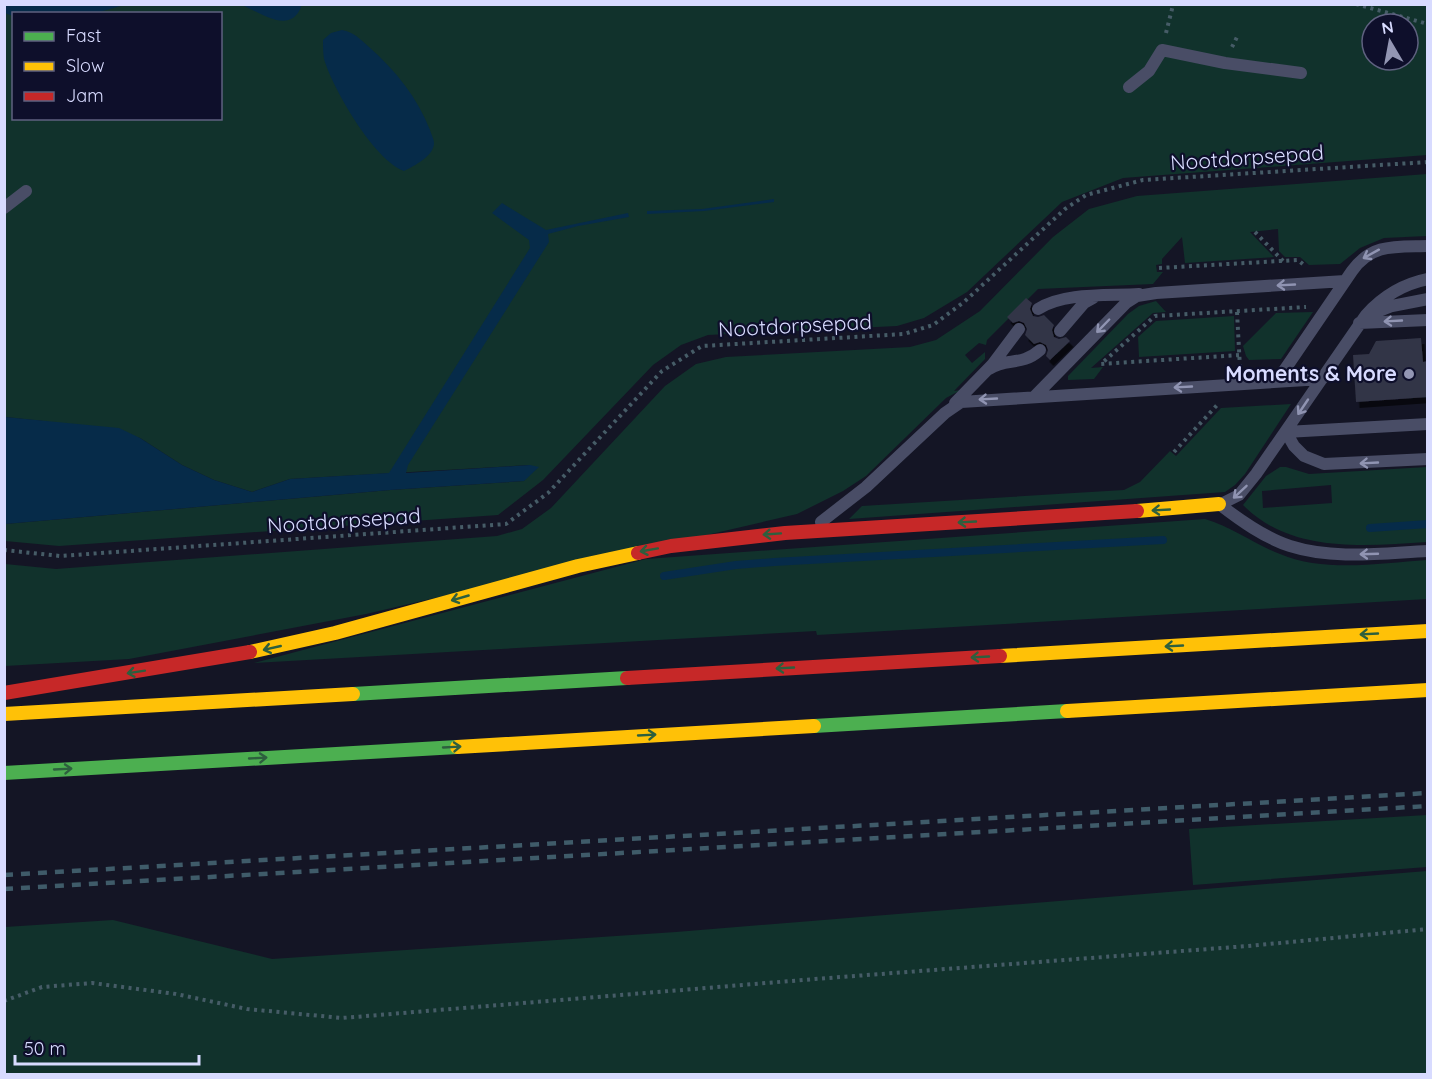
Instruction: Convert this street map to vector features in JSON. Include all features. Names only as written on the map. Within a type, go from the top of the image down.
[{"type":"highway","points":[[4,693],[258,651],[335,633],[495,587],[632,553],[717,540],[808,531],[1176,509],[1220,504]]},
{"type":"highway","points":[[4,714],[1428,631]]},
{"type":"highway","points":[[4,773],[1428,690]]},
{"type":"lane","points":[[1129,87],[1149,71],[1162,50],[1225,63],[1301,73]]},
{"type":"lane","points":[[4,208],[26,191]]},
{"type":"lane","points":[[1277,381],[1364,257],[1375,250],[1428,246]]},
{"type":"lane","points":[[1220,504],[1229,501],[1243,490],[1373,307],[1389,294],[1406,285],[1428,279]]},
{"type":"lane","points":[[1038,309],[1054,301],[1106,296],[1345,281]]},
{"type":"lane","points":[[1035,396],[1126,303],[1137,296],[1156,292]]},
{"type":"lane","points":[[1060,331],[1087,300],[1106,296]]},
{"type":"lane","points":[[1359,324],[1384,309],[1428,299]]},
{"type":"lane","points":[[1359,324],[1428,320]]},
{"type":"lane","points":[[808,531],[872,482],[945,413],[989,369],[1018,329]]},
{"type":"lane","points":[[989,369],[998,364],[1029,359],[1040,350]]},
{"type":"lane","points":[[945,413],[965,400],[1322,379]]},
{"type":"lane","points":[[1286,432],[1428,424]]},
{"type":"lane","points":[[1286,432],[1298,451],[1309,459],[1324,464],[1428,459]]},
{"type":"lane","points":[[1220,504],[1249,526],[1289,546],[1304,550],[1359,554],[1428,551]]},
{"type":"path","points":[[1356,4],[1428,24]]},
{"type":"path","points":[[1162,50],[1173,5]]},
{"type":"path","name":"Nootdorpsepad","points":[[4,550],[60,556],[506,525],[548,493],[662,371],[702,346],[903,334],[933,325],[963,302],[1065,209],[1086,195],[1134,183],[1166,179],[1428,162]]},
{"type":"path","points":[[1255,232],[1283,261]]},
{"type":"path","points":[[1239,355],[1101,364],[1155,316],[1328,306]]},
{"type":"path","points":[[4,1001],[42,987],[92,983],[176,994],[247,1009],[342,1018],[815,978],[1248,946],[1428,929]]},
{"type":"green space","points":[[5,5],[1427,5],[1427,155],[1123,178],[1062,202],[967,292],[924,318],[897,326],[708,335],[681,345],[653,365],[543,480],[498,515],[59,546],[5,541],[5,524],[390,490],[524,481],[530,465],[290,479],[252,492],[214,480],[182,465],[140,438],[43,421],[5,417]]},
{"type":"green space","points":[[1427,174],[1427,236],[1384,238],[1360,248],[1340,264],[1309,265],[1300,257],[1285,257],[1279,251],[1278,229],[1250,232],[1274,257],[1185,263],[1182,237],[1162,259],[1162,264],[1156,265],[1157,272],[1163,272],[1153,284],[1038,289],[987,340],[986,345],[979,343],[965,355],[972,363],[985,352],[985,359],[954,391],[961,390],[946,398],[866,476],[843,491],[797,514],[366,614],[129,659],[5,666],[5,564],[56,569],[497,536],[522,529],[551,508],[665,386],[696,364],[726,357],[910,347],[936,340],[980,311],[1053,237],[1089,209],[1137,196]]},
{"type":"green space","points":[[1156,301],[1166,312],[1153,313],[1091,368],[1103,367],[1094,379],[1068,380],[1068,376],[1128,314],[1139,306]]},
{"type":"green space","points":[[1313,312],[1281,359],[1249,360],[1246,356],[1243,346],[1276,313]]},
{"type":"green space","points":[[1234,316],[1235,351],[1139,357],[1138,337],[1156,321]]},
{"type":"green space","points":[[1291,404],[1245,474],[1225,492],[849,519],[862,506],[1124,490],[1140,482],[1170,451],[1176,456],[1221,408]]},
{"type":"green space","points":[[1280,467],[1309,474],[1427,467],[1427,542],[1354,545],[1306,539],[1283,532],[1262,521],[1243,505],[1266,476]],"holes":[[[1331,485],[1332,503],[1263,508],[1262,491]]]},
{"type":"green space","points":[[1205,519],[1297,560],[1353,565],[1427,560],[1427,599],[817,635],[816,631],[254,663],[646,559]]},
{"type":"green space","points":[[1427,815],[1427,867],[1193,885],[1189,829]]},
{"type":"green space","points":[[1427,871],[1427,1074],[5,1074],[5,927],[113,920],[272,959],[676,932]]},
{"type":"water","points":[[5,4],[124,5],[100,12],[12,12],[12,16],[5,13]]},
{"type":"water","points":[[300,4],[301,7],[290,20],[283,21],[266,17],[242,5]]},
{"type":"water","points":[[342,30],[357,36],[388,65],[405,85],[425,118],[434,140],[433,148],[423,160],[404,171],[392,164],[368,139],[336,88],[324,59],[323,40],[331,33]]},
{"type":"water","points":[[774,199],[774,202],[704,211],[647,214],[647,211],[702,209]]},
{"type":"water","points":[[502,203],[546,230],[628,213],[629,217],[548,234],[549,242],[408,465],[406,473],[530,465],[539,467],[524,481],[390,490],[5,524],[5,417],[119,428],[140,438],[182,465],[214,480],[252,492],[290,479],[389,473],[530,248],[529,240],[492,213]]},
{"type":"building","points":[[1026,298],[1032,303],[1030,309],[1033,316],[1044,315],[1054,325],[1052,330],[1054,337],[1059,339],[1066,337],[1070,341],[1050,360],[1046,356],[1048,350],[1046,345],[1040,342],[1034,344],[1025,335],[1027,329],[1024,323],[1019,321],[1013,323],[1007,317]]},
{"type":"building","points":[[1421,338],[1423,362],[1428,361],[1428,397],[1356,402],[1353,355],[1369,354],[1376,341]]},
{"type":"waterway","points":[[1370,528],[1428,524]]},
{"type":"waterway","points":[[664,576],[736,565],[774,562],[1163,540]]},
{"type":"railway","points":[[4,875],[1428,793]]},
{"type":"railway","points":[[4,889],[1428,806]]},
{"type":"traffic: fast","points":[[353,694],[627,678]]},
{"type":"traffic: fast","points":[[814,726],[1067,711]]},
{"type":"traffic: fast","points":[[4,773],[457,747]]},
{"type":"traffic: slow","points":[[1137,511],[1219,504]]},
{"type":"traffic: slow","points":[[250,652],[335,633],[578,566],[638,553]]},
{"type":"traffic: slow","points":[[1000,656],[1428,631]]},
{"type":"traffic: slow","points":[[1067,711],[1428,690]]},
{"type":"traffic: slow","points":[[4,714],[353,694]]},
{"type":"traffic: slow","points":[[457,747],[814,726]]},
{"type":"traffic: jam","points":[[638,553],[671,546],[785,533],[1137,511]]},
{"type":"traffic: jam","points":[[4,693],[250,652]]},
{"type":"traffic: jam","points":[[627,678],[1000,656]]},
{"type":"place","name":"Moments & More","points":[[1409,374]]}]
